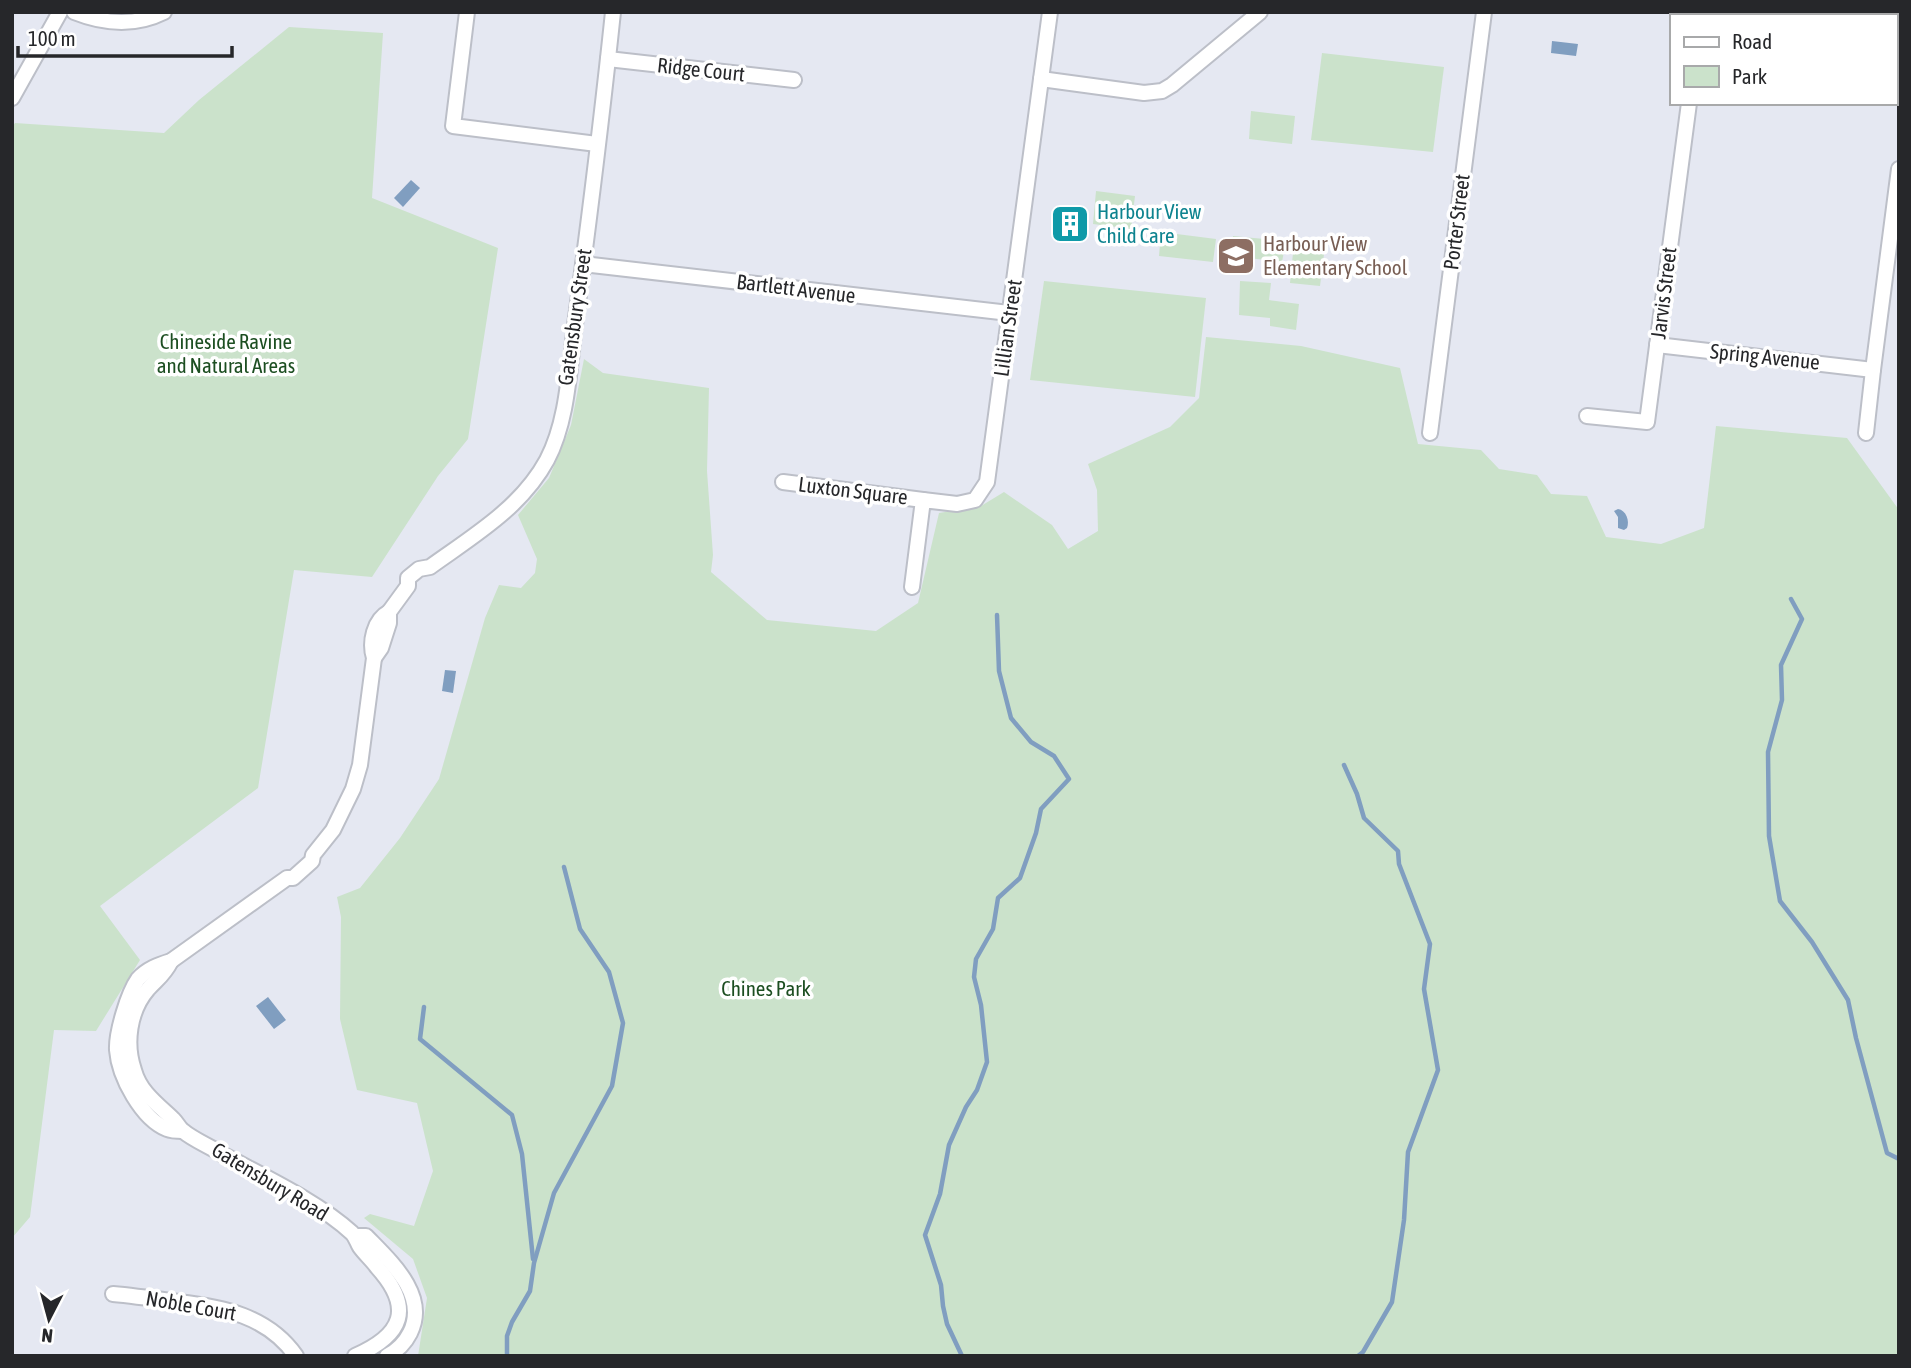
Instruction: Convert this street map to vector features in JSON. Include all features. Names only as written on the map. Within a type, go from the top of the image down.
[{"type":"street","points":[[12,99],[60,12]]},
{"type":"street","points":[[74,12],[98,20],[122,23],[144,20],[164,12]]},
{"type":"street","points":[[467,12],[453,126],[597,144]]},
{"type":"street","name":"Gatensbury Street","points":[[430,567],[509,508],[536,477],[554,445],[563,413],[583,264],[612,12]]},
{"type":"street","name":"Lillian Street","points":[[923,500],[957,504],[975,500],[987,482],[1050,12]]},
{"type":"street","points":[[1041,79],[1144,93],[1162,91],[1260,12]]},
{"type":"street","name":"Porter Street","points":[[1430,433],[1484,12]]},
{"type":"street","name":"Ridge Court","points":[[608,59],[794,80]]},
{"type":"street","name":"Jarvis Street","points":[[1587,416],[1647,422],[1689,105]]},
{"type":"street","points":[[1866,433],[1899,169]]},
{"type":"street","name":"Bartlett Avenue","points":[[583,264],[1009,313]]},
{"type":"street","name":"Spring Avenue","points":[[1657,345],[1873,370]]},
{"type":"street","name":"Luxton Square","points":[[783,482],[923,500]]},
{"type":"street","points":[[912,587],[923,500]]},
{"type":"street","name":"Gatensbury Road","points":[[387,1356],[401,1346],[412,1330],[414,1300],[409,1287],[383,1254],[366,1236],[355,1236],[307,1202],[183,1131],[168,1130],[146,1113],[123,1079],[117,1049],[123,1014],[139,977],[152,967],[170,961],[286,878],[287,872],[304,857],[313,855],[333,831],[354,789],[360,765],[374,658],[371,648],[374,633],[380,617],[389,612],[408,586],[408,578],[419,569],[430,567]]},
{"type":"street","name":"Gatensbury Road","points":[[355,1236],[358,1245],[394,1288],[399,1308],[397,1324],[388,1336],[355,1356]]},
{"type":"street","name":"Noble Court","points":[[113,1294],[213,1306],[237,1312],[268,1328],[296,1356]]},
{"type":"green space","name":"Chineside Ravine and Natural Areas","points":[[289,27],[383,33],[372,198],[498,248],[468,439],[438,476],[372,577],[294,570],[258,788],[100,906],[140,960],[96,1031],[54,1030],[30,1217],[12,1238],[12,127],[15,123],[164,133],[199,100]]},
{"type":"green space","points":[[1322,53],[1444,67],[1433,152],[1311,140]]},
{"type":"green space","points":[[1251,111],[1295,116],[1292,144],[1249,139]]},
{"type":"green space","points":[[1096,191],[1135,196],[1131,229],[1093,224]]},
{"type":"green space","points":[[1161,232],[1216,239],[1213,262],[1159,256]]},
{"type":"green space","points":[[1233,236],[1286,241],[1282,262],[1231,256]]},
{"type":"green space","points":[[1294,243],[1325,246],[1320,286],[1290,283]]},
{"type":"green space","points":[[1044,281],[1206,298],[1195,397],[1030,380]]},
{"type":"green space","points":[[1240,281],[1271,283],[1269,300],[1299,304],[1296,330],[1270,326],[1270,318],[1239,315]]},
{"type":"green space","name":"Chines Park","points":[[1206,337],[1301,346],[1400,368],[1418,444],[1481,450],[1499,469],[1537,475],[1551,494],[1587,496],[1606,537],[1661,544],[1704,528],[1716,426],[1847,438],[1899,510],[1899,1356],[418,1356],[427,1298],[413,1259],[364,1218],[370,1214],[414,1226],[433,1171],[417,1103],[357,1090],[340,1019],[341,917],[337,897],[360,888],[400,838],[439,779],[485,618],[499,585],[521,588],[535,573],[537,559],[518,515],[549,478],[571,425],[584,359],[603,373],[709,388],[707,471],[713,555],[711,572],[767,620],[876,631],[918,603],[939,513],[981,506],[1004,492],[1052,525],[1068,549],[1098,531],[1097,490],[1088,464],[1170,427],[1199,398]]},
{"type":"water","points":[[1552,41],[1578,44],[1576,56],[1551,53]]},
{"type":"water","points":[[411,180],[420,188],[403,207],[394,198]]},
{"type":"water","points":[[1614,511],[1623,511],[1628,519],[1627,528],[1624,530],[1618,528],[1618,517]]},
{"type":"water","points":[[445,670],[456,671],[453,693],[442,691]]},
{"type":"water","points":[[268,997],[286,1020],[274,1029],[256,1006]]},
{"type":"waterway","points":[[1791,599],[1802,619],[1781,665],[1782,700],[1768,752],[1769,836],[1780,901],[1812,942],[1848,1000],[1887,1153],[1899,1159]]},
{"type":"waterway","points":[[962,1356],[947,1324],[941,1285],[925,1235],[940,1194],[949,1145],[977,1090],[987,1062],[981,1005],[974,977],[976,959],[993,929],[998,898],[1020,878],[1036,833],[1041,809],[1069,779],[1054,756],[1031,742],[1011,718],[999,671],[997,615]]},
{"type":"waterway","points":[[1344,765],[1364,818],[1398,851],[1399,864],[1430,944],[1424,989],[1438,1070],[1408,1152],[1404,1220],[1392,1302],[1358,1356]]},
{"type":"waterway","points":[[507,1356],[507,1336],[530,1291],[534,1263],[554,1193],[612,1086],[623,1023],[609,972],[580,929],[564,867]]},
{"type":"waterway","points":[[424,1007],[420,1039],[512,1115],[522,1154],[533,1259]]},
{"type":"place","name":"Harbour View Child Care","points":[[1070,224]]},
{"type":"place","name":"Harbour View Elementary School","points":[[1236,256]]}]
